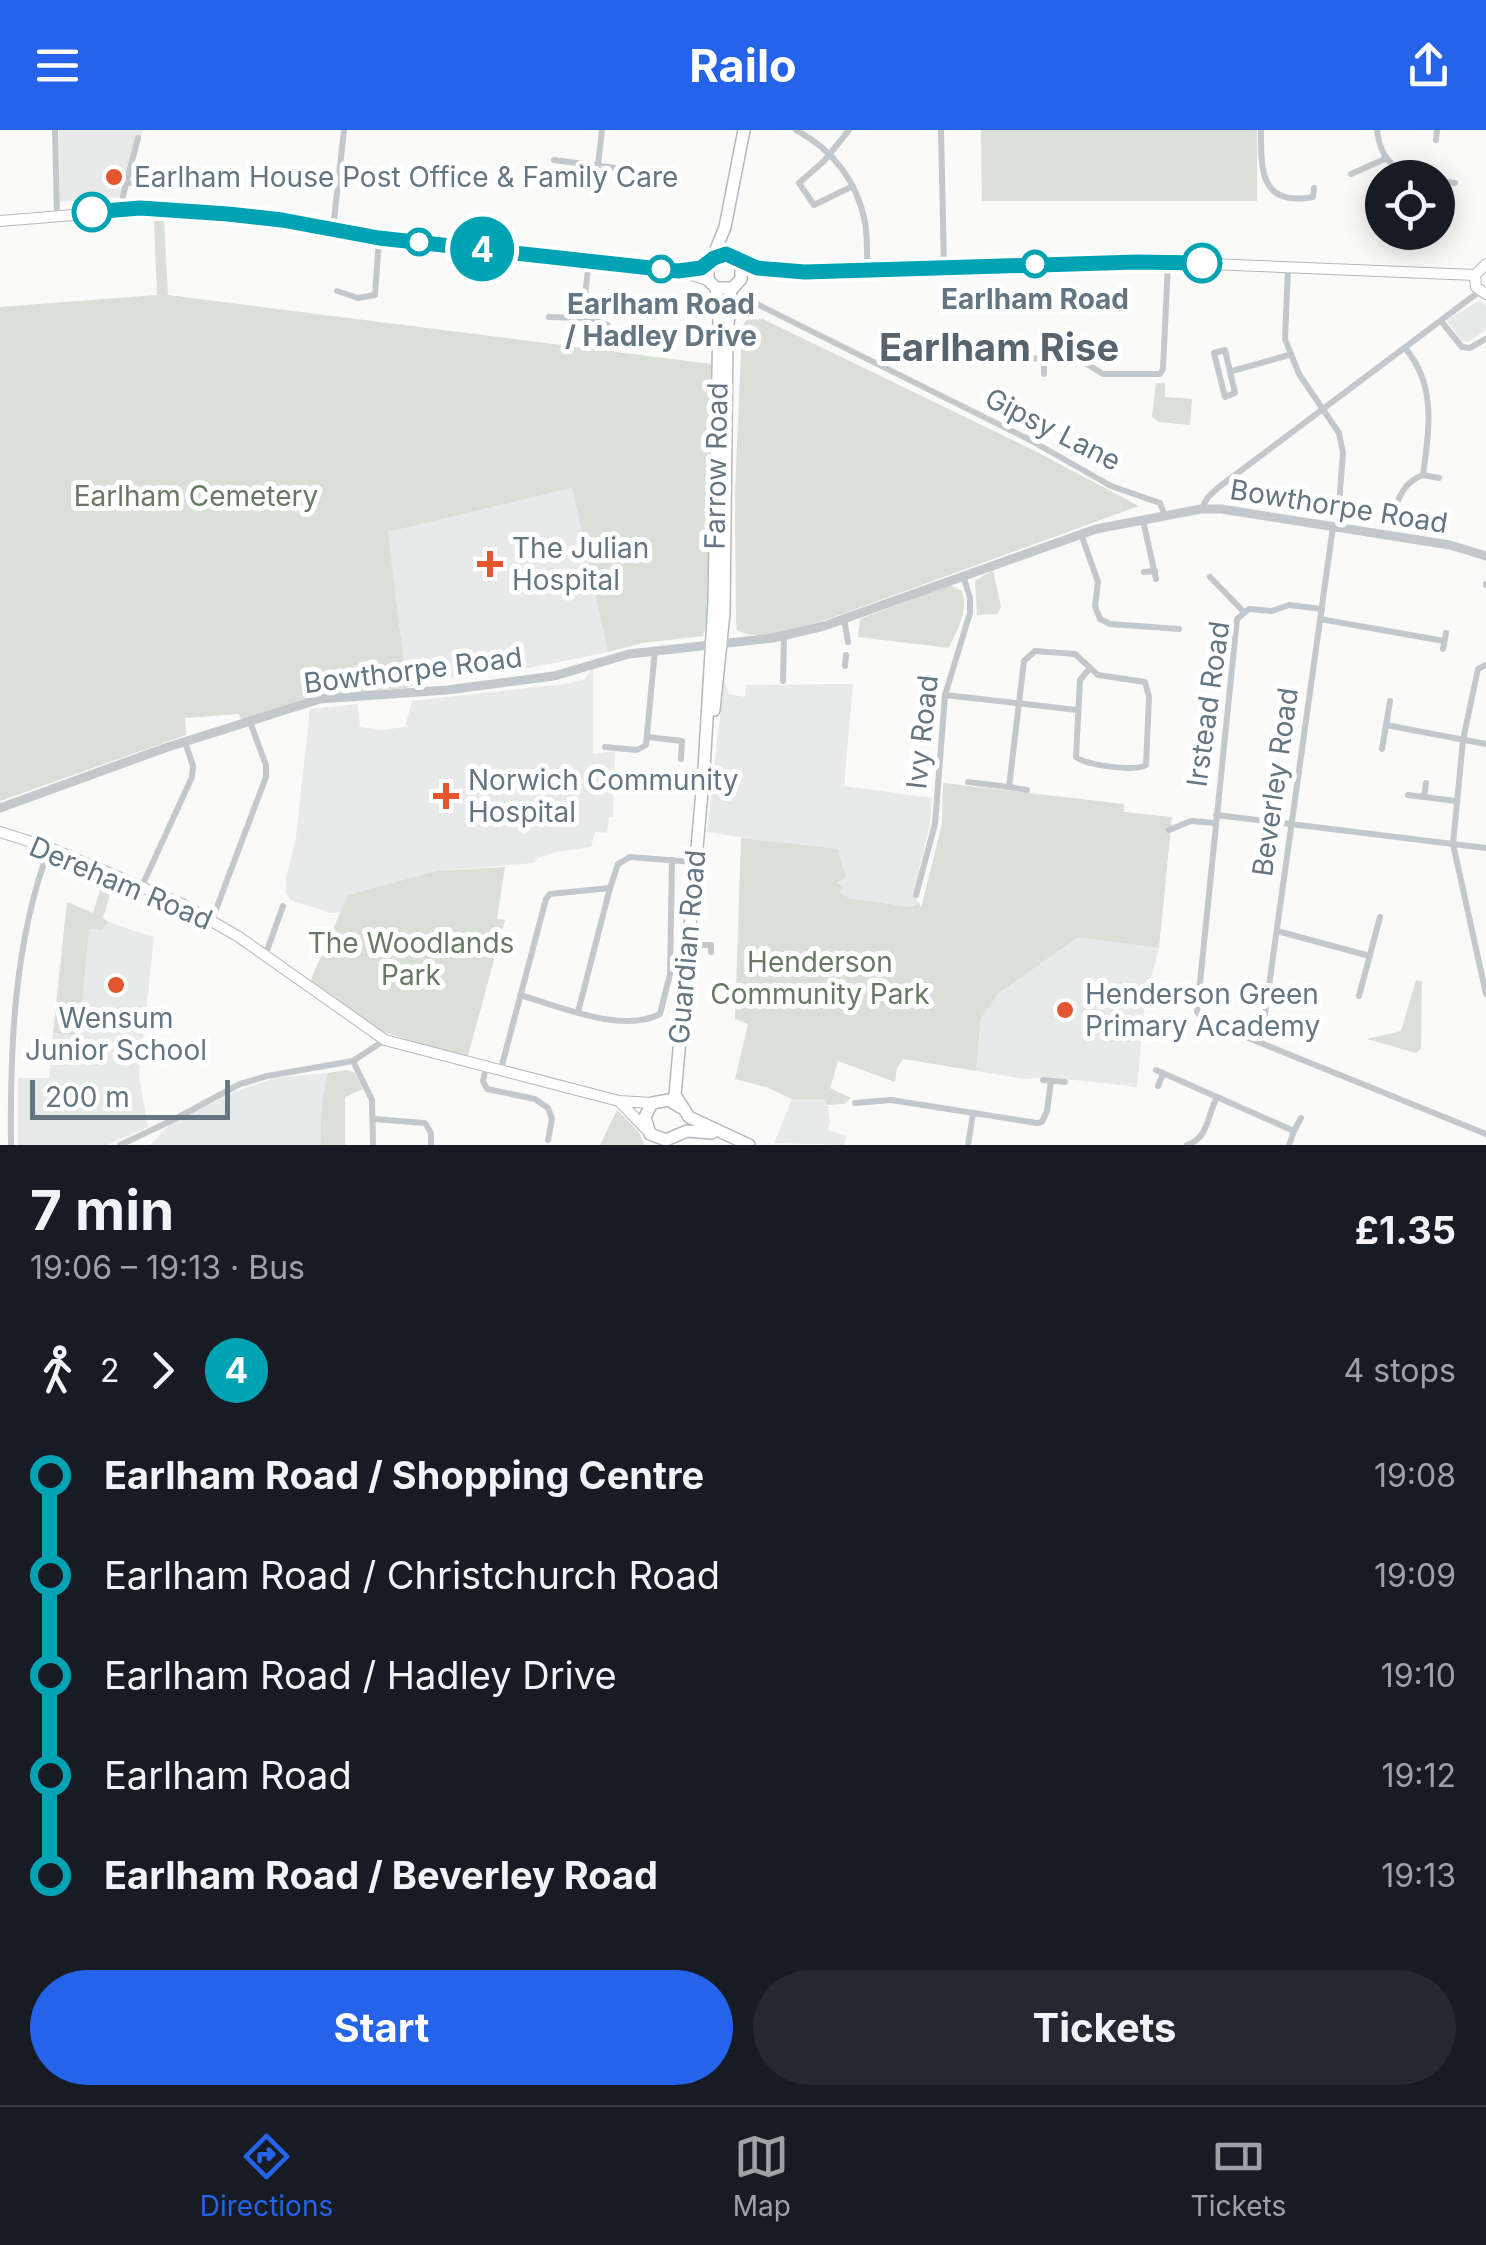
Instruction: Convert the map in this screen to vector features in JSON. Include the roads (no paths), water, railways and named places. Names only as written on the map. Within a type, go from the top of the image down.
[{"type":"highway","points":[[731,200],[729,244],[741,264],[741,279],[731,289],[712,284],[712,260],[731,200],[744,130]]},
{"type":"highway","points":[[712,260],[734,257]]},
{"type":"highway","name":"Farrow Road","points":[[712,284],[719,315],[717,643]]},
{"type":"highway","name":"Farrow Road","points":[[717,643],[727,526],[731,289]]},
{"type":"highway","name":"Guardian Road","points":[[682,1110],[675,1096],[676,1071],[717,643]]},
{"type":"highway","name":"Guardian Road","points":[[655,1102],[676,1071]]},
{"type":"highway","name":"Dereham Road","points":[[655,1102],[669,1100],[722,1134],[749,1145]]},
{"type":"highway","points":[[651,1136],[644,1118],[655,1102]]},
{"type":"highway","points":[[673,1140],[684,1127],[682,1110]]},
{"type":"highway","name":"Dereham Road","points":[[651,1136],[673,1140],[694,1130],[722,1134]]},
{"type":"main road","points":[[0,220],[125,209],[228,214],[379,238],[678,271],[701,268],[712,260]]},
{"type":"main road","points":[[734,257],[771,270],[1168,262],[1475,275],[1486,264]]},
{"type":"main road","points":[[741,279],[771,270]]},
{"type":"main road","points":[[678,271],[712,284]]},
{"type":"main road","points":[[1475,275],[1476,287],[1483,293]]},
{"type":"main road","name":"Dereham Road","points":[[0,832],[142,886],[212,920],[385,1040],[619,1101],[655,1102]]},
{"type":"main road","points":[[619,1101],[651,1136]]},
{"type":"street","points":[[54,130],[57,214]]},
{"type":"street","points":[[333,229],[344,130]]},
{"type":"street","points":[[598,165],[602,130]]},
{"type":"street","points":[[796,130],[830,154],[853,186],[865,223],[868,270]]},
{"type":"street","points":[[849,130],[799,184],[814,206],[853,186]]},
{"type":"street","points":[[941,130],[944,268]]},
{"type":"street","points":[[1261,130],[1262,175],[1272,189],[1291,199],[1313,197],[1314,188]]},
{"type":"street","points":[[1351,174],[1385,159],[1377,130]]},
{"type":"street","points":[[1436,140],[1437,130]]},
{"type":"street","points":[[125,209],[124,196],[138,138]]},
{"type":"street","points":[[554,160],[654,173]]},
{"type":"street","points":[[127,183],[155,184]]},
{"type":"street","points":[[338,291],[358,298],[375,295],[379,238]]},
{"type":"street","points":[[587,318],[589,261]]},
{"type":"street","points":[[1025,358],[1082,361],[1103,374],[1160,374],[1164,369],[1168,262]]},
{"type":"street","points":[[1288,268],[1285,339],[1289,355],[1339,432],[1343,453],[1339,504]]},
{"type":"street","points":[[1201,509],[1214,493],[1322,410],[1483,293]]},
{"type":"street","name":"Gipsy Lane","points":[[755,303],[1030,440],[1111,486],[1160,504],[1164,516]]},
{"type":"street","points":[[549,317],[587,318],[608,325],[609,340]]},
{"type":"street","points":[[1441,321],[1462,346],[1470,348],[1484,339]]},
{"type":"street","points":[[1405,348],[1418,364],[1428,392],[1430,413],[1423,475]]},
{"type":"street","points":[[1225,350],[1232,371],[1235,393],[1225,397],[1214,353],[1225,350]]},
{"type":"street","points":[[1232,371],[1289,355]]},
{"type":"street","points":[[1044,359],[1044,374]]},
{"type":"street","points":[[1395,508],[1402,491],[1414,478],[1439,478]]},
{"type":"street","points":[[1214,493],[1214,508]]},
{"type":"street","name":"Bowthorpe Road","points":[[0,808],[184,742],[320,700],[535,679],[655,649],[784,636],[1081,534],[1201,509],[1450,545],[1486,556]]},
{"type":"street","points":[[1143,520],[1155,575],[1144,572]]},
{"type":"street","name":"Beverley Road","points":[[1260,1043],[1333,527]]},
{"type":"street","points":[[1081,534],[1098,582],[1095,606],[1100,619],[1110,624],[1160,623],[1179,628]]},
{"type":"street","name":"Ivy Road","points":[[916,895],[935,824],[945,695],[970,613],[969,590],[962,575]]},
{"type":"street","points":[[1210,577],[1244,611]]},
{"type":"street","name":"Irstead Road","points":[[1260,1043],[1204,1020],[1196,1012],[1236,624],[1244,611],[1254,609],[1272,612],[1288,605],[1322,609]]},
{"type":"street","points":[[843,618],[848,642]]},
{"type":"street","points":[[1320,619],[1444,641]]},
{"type":"street","points":[[783,682],[784,636]]},
{"type":"street","points":[[605,747],[644,748],[655,649]]},
{"type":"street","points":[[1010,788],[1024,660],[1030,652],[1040,650],[1074,654],[1098,674],[1140,679],[1148,687],[1146,766],[1133,771],[1103,763],[1088,764],[1074,752],[1080,680],[1090,668]]},
{"type":"street","points":[[845,666],[846,655]]},
{"type":"street","points":[[1482,667],[1471,678],[1453,844],[1486,994]]},
{"type":"street","points":[[945,695],[1077,710]]},
{"type":"street","points":[[1382,750],[1390,701]]},
{"type":"street","points":[[212,920],[266,776],[266,765],[250,722]]},
{"type":"street","points":[[1386,725],[1486,744]]},
{"type":"street","points":[[648,737],[682,741],[680,758]]},
{"type":"street","points":[[142,886],[192,776],[184,742]]},
{"type":"street","points":[[968,782],[1026,790]]},
{"type":"street","points":[[1424,798],[1426,784]]},
{"type":"street","points":[[1408,795],[1456,802]]},
{"type":"street","points":[[1169,830],[1191,821],[1216,819],[1292,824],[1486,848]]},
{"type":"street","points":[[11,1145],[14,1017],[34,892],[50,848]]},
{"type":"street","points":[[520,995],[578,1012],[610,888],[622,859],[694,862]]},
{"type":"street","name":"Guardian Road","points":[[578,1012],[614,1021],[654,1018],[660,1014],[670,974],[672,860]]},
{"type":"street","points":[[501,1069],[546,899],[550,894],[610,888]]},
{"type":"street","points":[[264,956],[283,906]]},
{"type":"street","points":[[1359,996],[1380,917]]},
{"type":"street","points":[[1278,932],[1370,956]]},
{"type":"street","points":[[687,945],[711,945]]},
{"type":"street","points":[[0,1017],[14,1017]]},
{"type":"street","points":[[120,1145],[240,1084],[353,1061],[385,1040]]},
{"type":"street","points":[[1260,1043],[1486,1134]]},
{"type":"street","points":[[353,1061],[370,1092],[373,1145]]},
{"type":"street","points":[[486,1066],[483,1082],[487,1089],[535,1100],[548,1108],[552,1119],[548,1140]]},
{"type":"street","points":[[1158,1086],[1160,1072],[1294,1132]]},
{"type":"street","points":[[855,1102],[889,1100],[1042,1122],[1048,1111],[1047,1081],[1065,1082]]},
{"type":"street","points":[[1187,1145],[1204,1134],[1217,1096]]},
{"type":"street","points":[[968,1145],[972,1114]]},
{"type":"street","points":[[1289,1145],[1301,1118]]},
{"type":"street","points":[[373,1119],[425,1123],[431,1133],[431,1145]]},
{"type":"place","name":"Earlham House Post Office & Family Care","points":[[114,177]]},
{"type":"place","name":"Earlham Road","points":[[1035,264]]},
{"type":"place","name":"Earlham Road / Hadley Drive","points":[[661,269]]},
{"type":"place","name":"The Julian Hospital","points":[[490,564]]},
{"type":"place","name":"Norwich Community Hospital","points":[[446,796]]},
{"type":"place","name":"Wensum Junior School","points":[[116,985]]},
{"type":"place","name":"Henderson Green Primary Academy","points":[[1065,1010]]},
{"type":"district","name":"Earlham Rise","points":[[999,347]]},
{"type":"park label","name":"Earlham Cemetery","points":[[196,496]]},
{"type":"park label","name":"The Woodlands Park","points":[[411,959]]},
{"type":"park label","name":"Henderson Community Park","points":[[820,978]]}]
